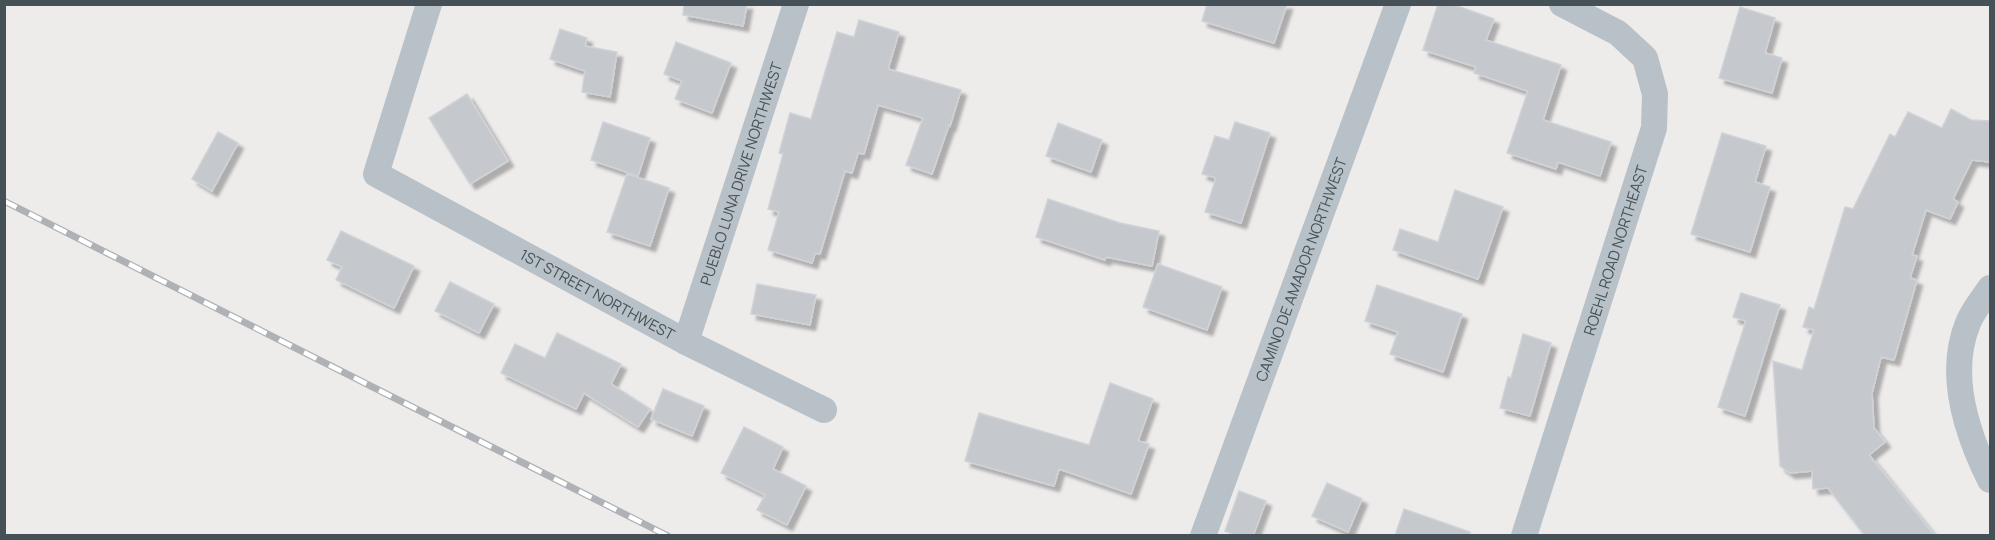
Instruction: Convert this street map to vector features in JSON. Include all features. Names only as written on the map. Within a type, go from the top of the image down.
[{"type":"street","name":"1ST STREET NORTHWEST","points":[[429,4],[376,174],[686,342],[824,410]]},
{"type":"street","name":"PUEBLO LUNA DRIVE NORTHWEST","points":[[686,342],[796,4]]},
{"type":"street","name":"CAMINO DE AMADOR NORTHWEST","points":[[1203,536],[1398,4]]},
{"type":"street","name":"ROEHL ROAD NORTHEAST","points":[[1524,536],[1654,128],[1655,94],[1645,58],[1618,33],[1562,4]]},
{"type":"street","points":[[1990,288],[1969,321],[1963,339],[1959,369],[1968,425],[1990,480]]},
{"type":"building","points":[[684,4],[747,4],[743,26],[683,15]]},
{"type":"building","points":[[1207,4],[1287,4],[1274,43],[1202,21]]},
{"type":"building","points":[[1438,4],[1452,4],[1494,19],[1486,40],[1561,65],[1543,120],[1611,142],[1600,176],[1558,162],[1556,169],[1507,153],[1528,91],[1474,73],[1476,67],[1423,50]]},
{"type":"building","points":[[1740,7],[1775,18],[1765,53],[1782,58],[1772,93],[1719,78]]},
{"type":"building","points":[[859,20],[899,32],[888,69],[961,90],[932,174],[906,165],[923,118],[878,105],[864,154],[858,153],[852,173],[845,171],[820,254],[815,253],[812,263],[768,250],[779,212],[768,209],[783,154],[779,153],[790,113],[811,119],[837,32],[854,37]]},
{"type":"building","points":[[560,29],[587,38],[585,46],[617,52],[610,97],[582,92],[585,71],[550,59]]},
{"type":"building","points":[[676,42],[731,63],[712,113],[675,99],[682,81],[664,74]]},
{"type":"building","points":[[467,94],[508,161],[470,184],[429,118]]},
{"type":"building","points":[[1951,109],[1971,120],[1990,121],[1990,162],[1972,160],[1953,199],[1958,202],[1950,219],[1926,210],[1912,255],[1917,256],[1910,278],[1917,280],[1894,360],[1881,357],[1872,393],[1874,428],[1885,442],[1869,455],[1935,536],[1865,536],[1828,488],[1813,489],[1812,471],[1790,473],[1780,466],[1773,361],[1802,370],[1814,330],[1803,327],[1809,307],[1814,309],[1845,207],[1853,209],[1890,134],[1895,137],[1908,112],[1942,128]]},
{"type":"building","points":[[603,122],[650,138],[638,176],[591,160]]},
{"type":"building","points":[[1235,122],[1270,133],[1241,223],[1205,212],[1216,178],[1202,174],[1215,136],[1229,140]]},
{"type":"building","points":[[1058,123],[1102,140],[1091,172],[1046,156]]},
{"type":"building","points":[[218,132],[238,143],[212,191],[192,179]]},
{"type":"building","points":[[1722,133],[1766,146],[1755,182],[1770,187],[1750,252],[1691,234]]},
{"type":"building","points":[[627,174],[669,188],[650,246],[607,232]]},
{"type":"building","points":[[1455,190],[1503,207],[1478,279],[1393,250],[1400,229],[1438,242]]},
{"type":"building","points":[[1048,199],[1120,223],[1159,231],[1152,266],[1106,257],[1105,260],[1036,237]]},
{"type":"building","points":[[341,231],[414,266],[394,308],[336,280],[342,267],[327,260]]},
{"type":"building","points":[[1158,264],[1222,287],[1207,330],[1143,307]]},
{"type":"building","points":[[450,282],[494,304],[479,333],[435,311]]},
{"type":"building","points":[[757,284],[816,295],[810,325],[751,314]]},
{"type":"building","points":[[1377,285],[1462,314],[1443,372],[1390,354],[1398,332],[1365,321]]},
{"type":"building","points":[[1741,293],[1780,305],[1745,416],[1718,407],[1746,321],[1733,317]]},
{"type":"building","points":[[557,333],[621,364],[611,384],[650,409],[638,427],[584,393],[576,409],[501,373],[515,344],[545,358]]},
{"type":"building","points":[[1523,334],[1551,343],[1530,416],[1500,408]]},
{"type":"building","points":[[1110,383],[1153,399],[1138,441],[1149,444],[1131,494],[1059,469],[1054,486],[965,461],[979,413],[1089,445]]},
{"type":"building","points":[[663,389],[704,406],[692,436],[651,419]]},
{"type":"building","points":[[744,427],[783,447],[773,469],[806,486],[787,525],[757,510],[765,495],[721,473]]},
{"type":"building","points":[[1327,483],[1362,499],[1348,532],[1312,516]]},
{"type":"building","points":[[1239,491],[1266,501],[1253,536],[1238,536],[1225,531]]},
{"type":"building","points":[[1404,509],[1470,532],[1469,536],[1395,536]]},
{"type":"railway","points":[[4,201],[668,536]]}]
